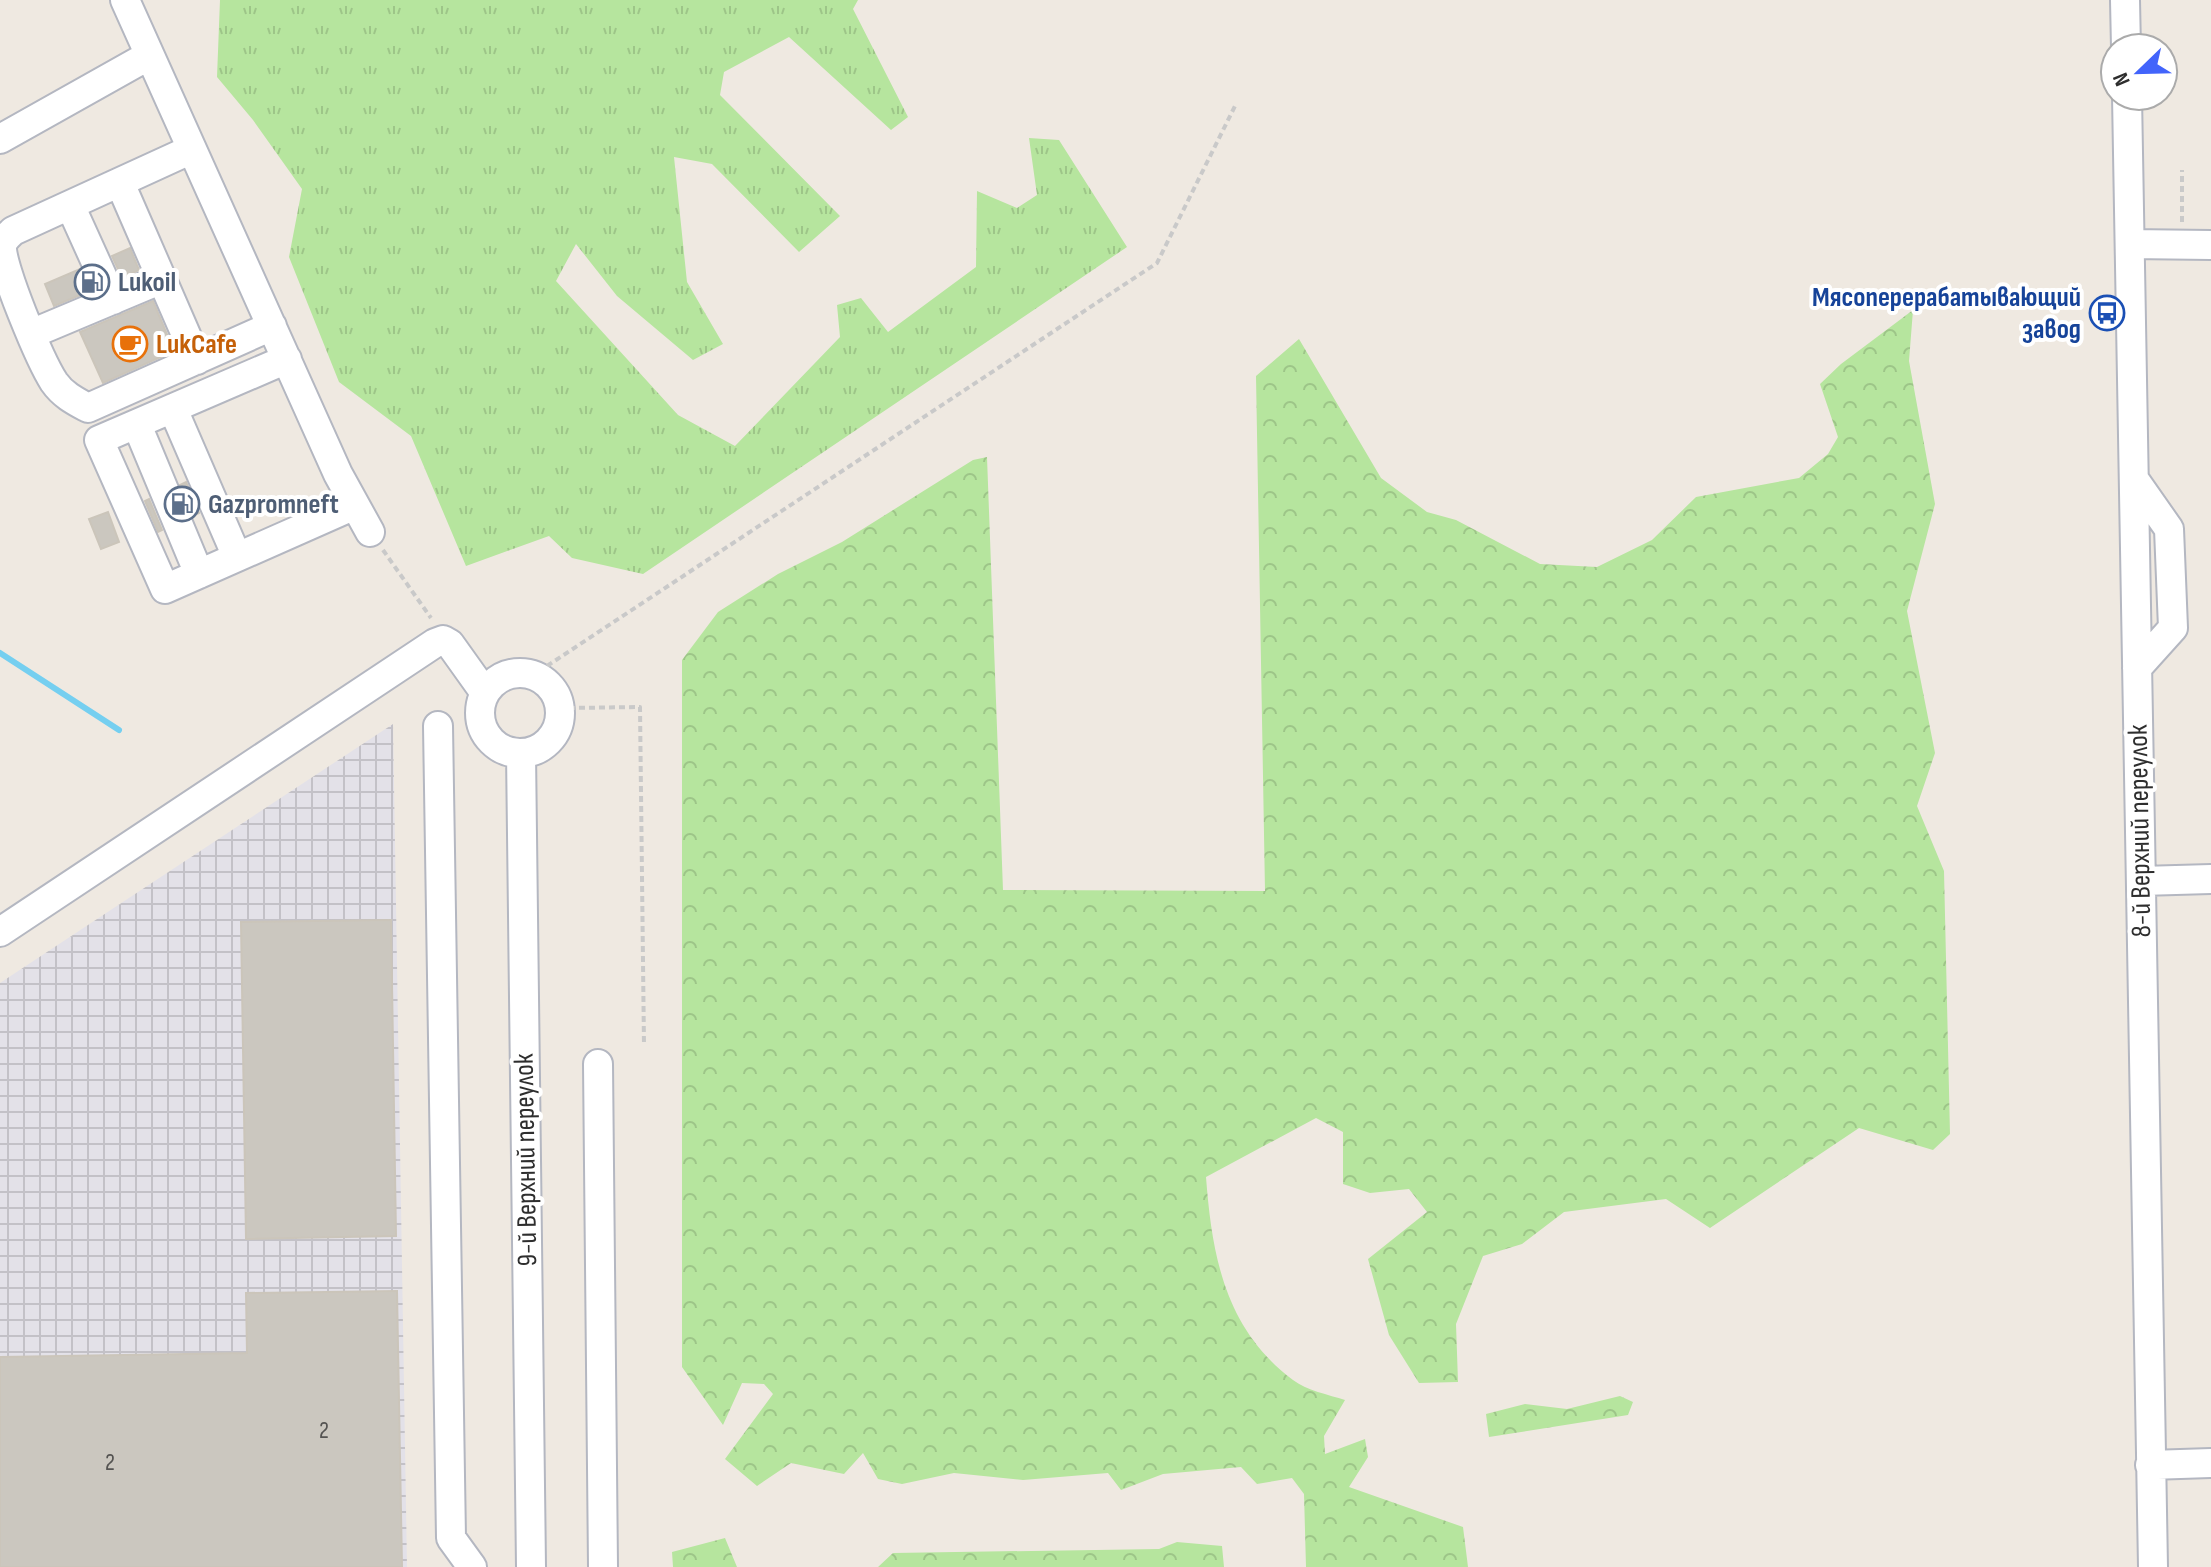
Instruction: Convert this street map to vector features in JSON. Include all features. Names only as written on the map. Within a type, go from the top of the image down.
[{"type":"street","points":[[125,0],[190,150],[370,532]]},
{"type":"street","points":[[2125,0],[2126,32]]},
{"type":"street","points":[[0,139],[148,56]]},
{"type":"street","name":"8-й Верхний переулок","points":[[2127,112],[2153,1567]]},
{"type":"street","points":[[190,150],[13,231],[2,243],[1,261],[31,334],[54,382],[71,400],[88,408],[272,326]]},
{"type":"street","points":[[120,183],[197,360]]},
{"type":"street","points":[[70,205],[113,300]]},
{"type":"street","points":[[2130,244],[2211,245]]},
{"type":"street","points":[[31,334],[162,279]]},
{"type":"street","points":[[287,359],[99,440],[165,589],[355,505]]},
{"type":"street","points":[[173,409],[237,557]]},
{"type":"street","points":[[137,425],[199,574]]},
{"type":"street","points":[[0,932],[443,640],[450,644],[485,693]]},
{"type":"street","points":[[511,673],[528,673],[543,679],[555,692],[561,708],[559,724],[544,745],[521,753],[505,750],[486,733],[480,709],[485,693],[496,680],[511,673]]},
{"type":"street","points":[[438,726],[451,1538],[472,1567]]},
{"type":"street","name":"9-й Верхний переулок","points":[[521,753],[531,1567]]},
{"type":"street","points":[[2141,881],[2211,879]]},
{"type":"street","points":[[598,1064],[603,1567]]},
{"type":"street","points":[[2150,1465],[2211,1463]]},
{"type":"path","points":[[547,666],[1157,263],[1236,104]]},
{"type":"path","points":[[2182,170],[2182,222]]},
{"type":"path","points":[[370,532],[443,640]]},
{"type":"path","points":[[569,708],[640,707],[644,1046]]},
{"type":"shaded area","points":[[393,724],[407,1567],[0,1567],[0,983]]},
{"type":"green space","points":[[220,0],[858,0],[853,9],[908,117],[891,130],[789,37],[724,72],[720,95],[840,216],[799,252],[712,164],[674,157],[687,282],[723,344],[693,360],[617,296],[576,244],[556,281],[678,415],[735,446],[840,337],[837,305],[861,298],[888,332],[976,267],[977,191],[1017,208],[1037,195],[1029,138],[1059,140],[1127,247],[643,574],[572,558],[549,536],[466,566],[411,436],[339,382],[289,257],[302,189],[253,120],[217,77]]},
{"type":"green space","points":[[1913,310],[1909,361],[1935,504],[1907,611],[1935,753],[1917,806],[1944,871],[1950,1134],[1933,1150],[1859,1128],[1710,1228],[1666,1199],[1564,1212],[1522,1244],[1483,1256],[1456,1324],[1458,1382],[1419,1383],[1389,1335],[1368,1259],[1427,1212],[1409,1189],[1370,1193],[1343,1184],[1343,1132],[1316,1118],[1206,1177],[1218,1262],[1237,1314],[1270,1360],[1298,1384],[1345,1400],[1324,1436],[1325,1454],[1365,1439],[1368,1457],[1349,1487],[1463,1527],[1468,1567],[1306,1567],[1304,1494],[1292,1478],[1257,1484],[1241,1467],[1163,1474],[1121,1490],[1108,1473],[1023,1480],[954,1473],[902,1484],[878,1479],[863,1453],[844,1474],[791,1463],[757,1486],[725,1459],[773,1394],[764,1384],[742,1383],[723,1425],[682,1367],[682,660],[718,612],[778,574],[842,542],[973,460],[987,457],[1003,890],[1265,891],[1256,376],[1299,339],[1381,478],[1427,512],[1456,520],[1540,564],[1597,567],[1652,540],[1696,497],[1799,478],[1828,454],[1838,437],[1820,384],[1841,364]]},
{"type":"green space","points":[[1620,1396],[1633,1402],[1628,1415],[1489,1437],[1486,1414],[1525,1404],[1567,1409]]},
{"type":"green space","points":[[725,1538],[737,1567],[673,1567],[672,1552]]},
{"type":"green space","points":[[1177,1542],[1222,1546],[1224,1567],[878,1567],[893,1553],[1159,1549]]},
{"type":"building","points":[[130,248],[139,270],[122,278],[112,256]]},
{"type":"building","points":[[80,269],[90,291],[54,306],[45,284]]},
{"type":"building","points":[[153,301],[174,351],[103,383],[80,332]]},
{"type":"building","points":[[186,482],[199,513],[193,516],[180,485]]},
{"type":"building","points":[[149,499],[162,530],[158,532],[145,501]]},
{"type":"building","points":[[108,512],[119,542],[101,549],[89,519]]},
{"type":"building","points":[[391,920],[396,1236],[246,1239],[241,922]]},
{"type":"building","points":[[397,1291],[402,1567],[0,1567],[0,1357],[247,1353],[246,1293]]},
{"type":"waterway","points":[[0,653],[119,730]]},
{"type":"place","name":"Lukoil","points":[[92,282]]},
{"type":"place","name":"Мясоперерабатывающий завод","points":[[2107,313]]},
{"type":"place","name":"LukCafe","points":[[130,344]]},
{"type":"place","name":"Gazpromneft","points":[[182,504]]}]
